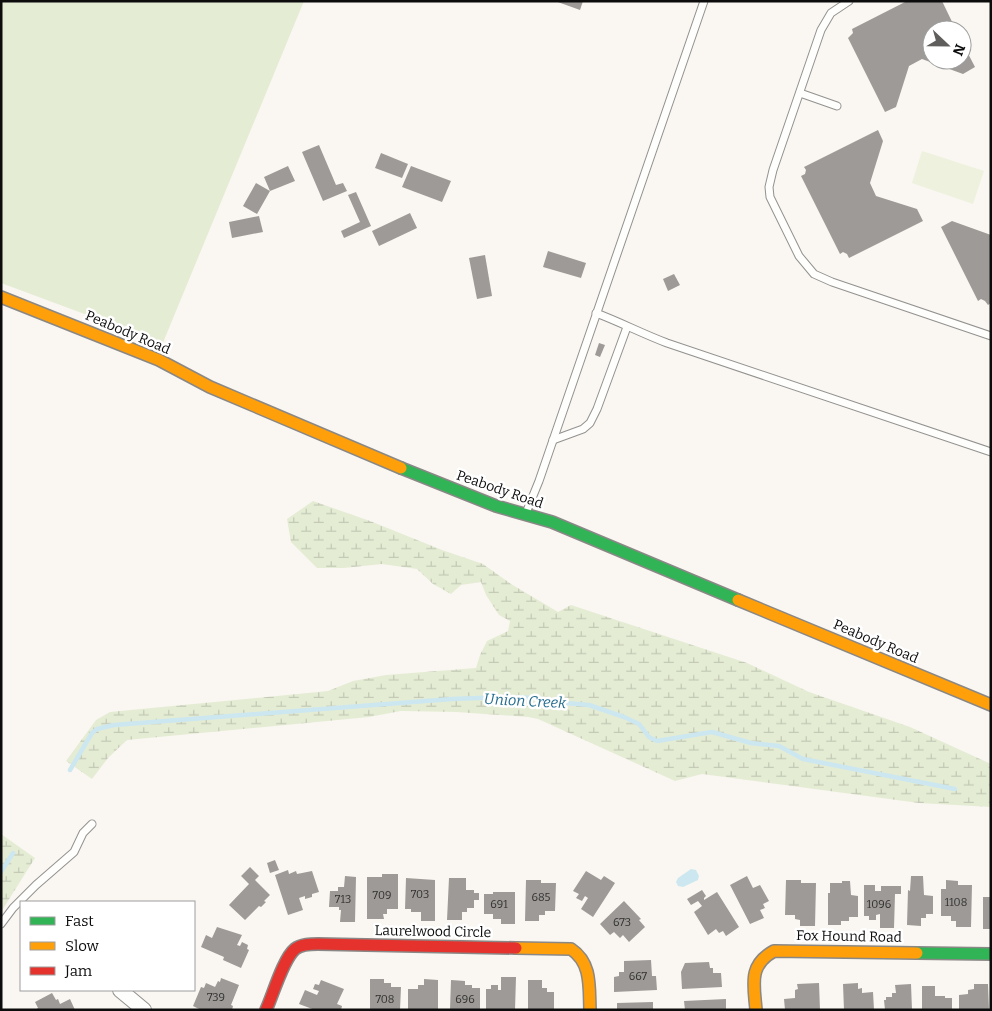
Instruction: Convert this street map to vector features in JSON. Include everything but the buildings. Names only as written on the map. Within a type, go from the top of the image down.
[{"type":"main road","name":"Peabody Road","points":[[1,297],[159,360],[210,387],[333,440],[496,506],[561,526],[991,705]]},
{"type":"main road","name":"Laurelwood Circle","points":[[266,1010],[285,966],[295,949],[306,944],[571,949],[581,956],[587,966],[590,1010]]},
{"type":"main road","name":"Fox Hound Road","points":[[756,1010],[755,968],[763,957],[774,951],[991,954]]},
{"type":"street","points":[[121,991],[144,1010]]},
{"type":"lane","points":[[526,514],[596,312],[611,275],[704,1]]},
{"type":"lane","points":[[849,1],[837,8],[825,22],[773,170],[769,187],[770,197],[799,256],[814,274],[823,279],[991,336]]},
{"type":"lane","points":[[800,93],[837,106]]},
{"type":"lane","points":[[596,312],[667,343],[991,452]]},
{"type":"lane","points":[[553,440],[583,429],[590,423],[627,327]]},
{"type":"lane","points":[[1,924],[13,908],[36,885],[74,852],[84,833],[92,824]]},
{"type":"green space","points":[[1,1],[304,1],[162,345],[1,283]]},
{"type":"green space","points":[[922,151],[984,171],[973,204],[912,183]]},
{"type":"green space","points":[[313,501],[483,564],[511,584],[558,612],[571,605],[747,663],[809,692],[910,727],[991,764],[991,807],[919,803],[702,774],[675,781],[538,719],[456,712],[401,711],[369,717],[127,740],[108,758],[92,779],[66,761],[96,720],[110,712],[328,691],[353,681],[386,675],[476,668],[487,641],[508,631],[510,621],[499,615],[486,595],[481,582],[461,585],[451,594],[433,584],[417,569],[382,564],[344,568],[317,568],[291,542],[287,519]]},
{"type":"green space","points":[[1,834],[35,858],[1,912]]},
{"type":"water","points":[[691,869],[696,870],[699,876],[698,880],[683,887],[678,886],[676,882],[678,878]]},
{"type":"waterway","name":"Union Creek","points":[[70,770],[92,733],[97,729],[114,725],[452,699],[505,697],[537,698],[589,705],[639,724],[649,737],[657,741],[712,732],[751,743],[779,746],[803,759],[955,789]]},
{"type":"waterway","name":"Union Creek","points":[[1,872],[13,853]]},
{"type":"traffic: fast","points":[[401,468],[496,506],[552,522],[738,600]]},
{"type":"traffic: fast","points":[[917,953],[991,954]]},
{"type":"traffic: slow","points":[[1,297],[159,360],[210,387],[401,468]]},
{"type":"traffic: slow","points":[[738,600],[991,705]]},
{"type":"traffic: slow","points":[[516,948],[571,949],[583,961],[586,968],[590,1010]]},
{"type":"traffic: slow","points":[[756,1010],[754,984],[756,969],[774,951],[917,953]]},
{"type":"traffic: jam","points":[[266,1010],[286,961],[297,947],[303,945],[516,948]]}]
